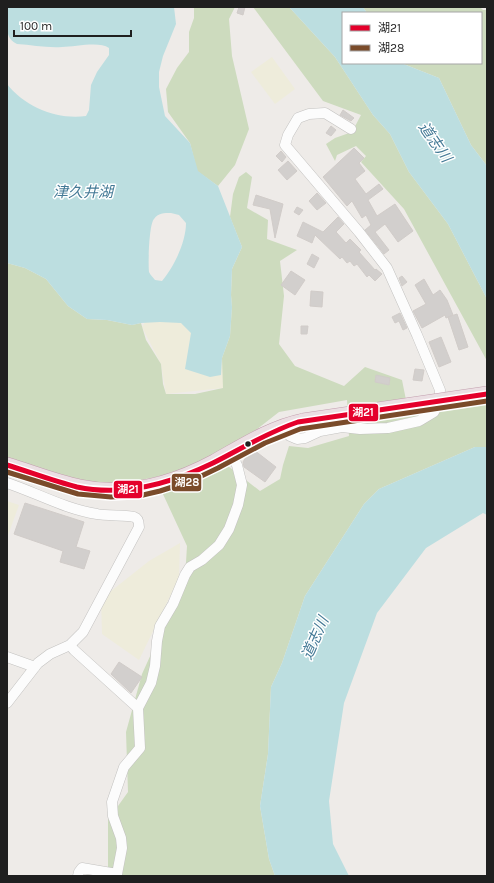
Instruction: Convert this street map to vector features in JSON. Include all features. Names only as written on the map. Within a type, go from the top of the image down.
[{"type":"highway","points":[[7,465],[79,487],[110,491],[124,491],[161,485],[180,478],[203,468],[283,427],[303,421],[487,394]]},
{"type":"street","points":[[283,427],[290,436],[297,440],[320,431],[342,427],[360,429],[388,428],[419,421],[434,412],[439,401],[440,390],[417,335],[386,268],[359,232],[285,144],[288,135],[298,118],[309,114],[325,113],[351,129]]},
{"type":"street","points":[[78,876],[82,868],[117,874],[122,848],[121,838],[113,816],[112,802],[124,767],[140,748],[138,708],[151,683],[156,666],[156,641],[160,626],[173,604],[185,575],[190,567],[202,560],[219,546],[229,529],[238,505],[242,485],[237,465],[230,454]]},
{"type":"street","points":[[7,483],[70,508],[105,515],[134,517],[139,522],[140,527],[86,627],[70,644],[50,654],[38,663],[7,703]]},
{"type":"street","points":[[70,644],[74,650],[138,708]]},
{"type":"street","points":[[7,657],[35,667]]},
{"type":"shaded area","points":[[272,57],[295,89],[275,104],[251,72]]},
{"type":"shaded area","points":[[218,204],[236,330],[223,388],[166,394],[161,364],[142,327]]},
{"type":"shaded area","points":[[7,501],[19,505],[7,538]]},
{"type":"shaded area","points":[[180,543],[179,578],[139,660],[102,634],[101,599],[149,561]]},
{"type":"green space","points":[[194,7],[235,7],[229,19],[232,56],[249,129],[235,165],[218,186],[197,171],[190,143],[168,112],[166,89],[177,68],[189,52],[189,32],[194,18]]},
{"type":"green space","points":[[253,7],[290,8],[335,57],[373,115],[390,134],[409,172],[448,224],[487,299],[487,361],[404,209],[361,162],[366,156],[356,146],[337,155],[335,161],[326,144],[335,138],[352,132],[361,115],[323,101]]},
{"type":"green space","points":[[363,7],[480,7],[483,10],[487,10],[487,166],[471,145],[439,78],[404,64],[482,64],[482,12],[366,12]]},
{"type":"green space","points":[[246,172],[252,177],[247,208],[268,220],[267,239],[297,250],[280,261],[284,296],[279,344],[295,366],[344,386],[365,367],[402,380],[408,410],[487,392],[487,447],[475,447],[379,489],[364,504],[305,596],[282,663],[271,687],[268,754],[260,806],[269,859],[275,876],[108,876],[108,820],[128,792],[126,732],[142,674],[185,579],[187,546],[162,492],[166,475],[115,485],[7,469],[7,263],[25,268],[46,279],[68,306],[87,319],[107,320],[132,325],[141,323],[146,340],[161,364],[163,384],[166,394],[195,394],[223,388],[222,358],[230,336],[232,269],[242,247],[230,217],[233,194],[239,177]],"holes":[[[347,400],[349,436],[308,448],[289,446],[280,479],[260,491],[219,459],[279,412]]]},
{"type":"water","name":"津久井湖","points":[[7,7],[174,7],[176,24],[163,56],[159,72],[159,87],[165,116],[190,143],[198,171],[218,186],[242,247],[232,269],[230,336],[222,358],[221,375],[210,377],[185,369],[191,333],[181,323],[160,322],[132,325],[107,320],[87,319],[68,306],[46,279],[25,268],[7,263],[7,84],[23,99],[42,110],[64,116],[86,116],[89,110],[91,85],[97,72],[109,55],[109,48],[99,45],[45,47],[17,44],[10,38],[8,33],[6,23]],"holes":[[[171,213],[179,215],[186,223],[182,246],[175,262],[162,281],[155,280],[149,273],[149,244],[152,222],[161,214]]]},
{"type":"water","name":"道志川","points":[[284,7],[363,7],[366,12],[342,12],[342,64],[404,64],[439,78],[471,145],[487,166],[487,299],[448,224],[409,172],[390,134],[373,115],[335,57],[290,8]]},
{"type":"water","name":"道志川","points":[[475,447],[487,447],[487,515],[483,513],[426,548],[377,613],[344,703],[329,801],[333,844],[349,876],[275,876],[269,859],[260,806],[268,754],[271,687],[282,663],[305,596],[364,504],[379,489]]},
{"type":"building","points":[[239,7],[245,7],[243,15],[237,13]]},
{"type":"building","points":[[343,110],[354,118],[351,121],[340,115]]},
{"type":"building","points":[[331,126],[336,130],[331,136],[326,133]]},
{"type":"building","points":[[354,148],[364,158],[359,163],[365,171],[355,179],[366,194],[379,184],[383,189],[368,200],[377,216],[395,204],[413,231],[398,242],[385,224],[375,232],[389,250],[384,254],[365,230],[371,225],[366,215],[362,218],[352,201],[347,206],[323,177]]},
{"type":"building","points":[[281,151],[286,157],[282,162],[276,156]]},
{"type":"building","points":[[288,161],[297,171],[287,180],[278,170]]},
{"type":"building","points":[[317,193],[326,203],[317,210],[309,201]]},
{"type":"building","points":[[256,195],[283,204],[275,238],[270,209],[253,205]]},
{"type":"building","points":[[297,207],[303,210],[299,215],[294,212]]},
{"type":"building","points":[[338,217],[344,224],[336,232],[346,243],[350,239],[361,250],[359,252],[375,270],[376,269],[382,274],[375,281],[369,275],[367,277],[357,264],[354,266],[350,261],[347,263],[342,257],[340,259],[315,235],[312,243],[297,236],[303,222],[323,232]]},
{"type":"building","points":[[312,254],[319,258],[314,268],[307,264]]},
{"type":"building","points":[[291,271],[305,280],[295,295],[281,285]]},
{"type":"building","points":[[402,276],[407,282],[402,286],[399,278]]},
{"type":"building","points":[[424,279],[433,295],[440,290],[447,300],[453,315],[446,318],[445,315],[422,328],[413,311],[426,304],[415,285]]},
{"type":"building","points":[[311,291],[323,292],[322,307],[310,306]]},
{"type":"building","points":[[400,313],[407,328],[403,330],[399,321],[395,323],[392,317]]},
{"type":"building","points":[[457,314],[468,347],[459,350],[448,317]]},
{"type":"building","points":[[301,326],[308,326],[307,334],[301,334]]},
{"type":"building","points":[[441,337],[451,362],[439,367],[429,342]]},
{"type":"building","points":[[415,369],[424,370],[422,381],[413,380]]},
{"type":"building","points":[[376,375],[390,378],[389,385],[375,382]]},
{"type":"building","points":[[254,450],[276,467],[265,482],[244,467],[243,462],[249,452]]},
{"type":"building","points":[[25,503],[84,522],[76,547],[90,551],[84,569],[60,562],[63,551],[14,534]]},
{"type":"building","points":[[119,662],[142,677],[131,693],[111,674]]},
{"type":"transit line","name":"湖21","points":[[7,465],[59,482],[95,490],[146,487],[180,477],[197,470],[265,436],[298,422],[487,394]]},
{"type":"transit line","name":"湖28","points":[[7,472],[78,494],[111,497],[143,495],[191,481],[265,443],[300,429],[487,401]]}]
